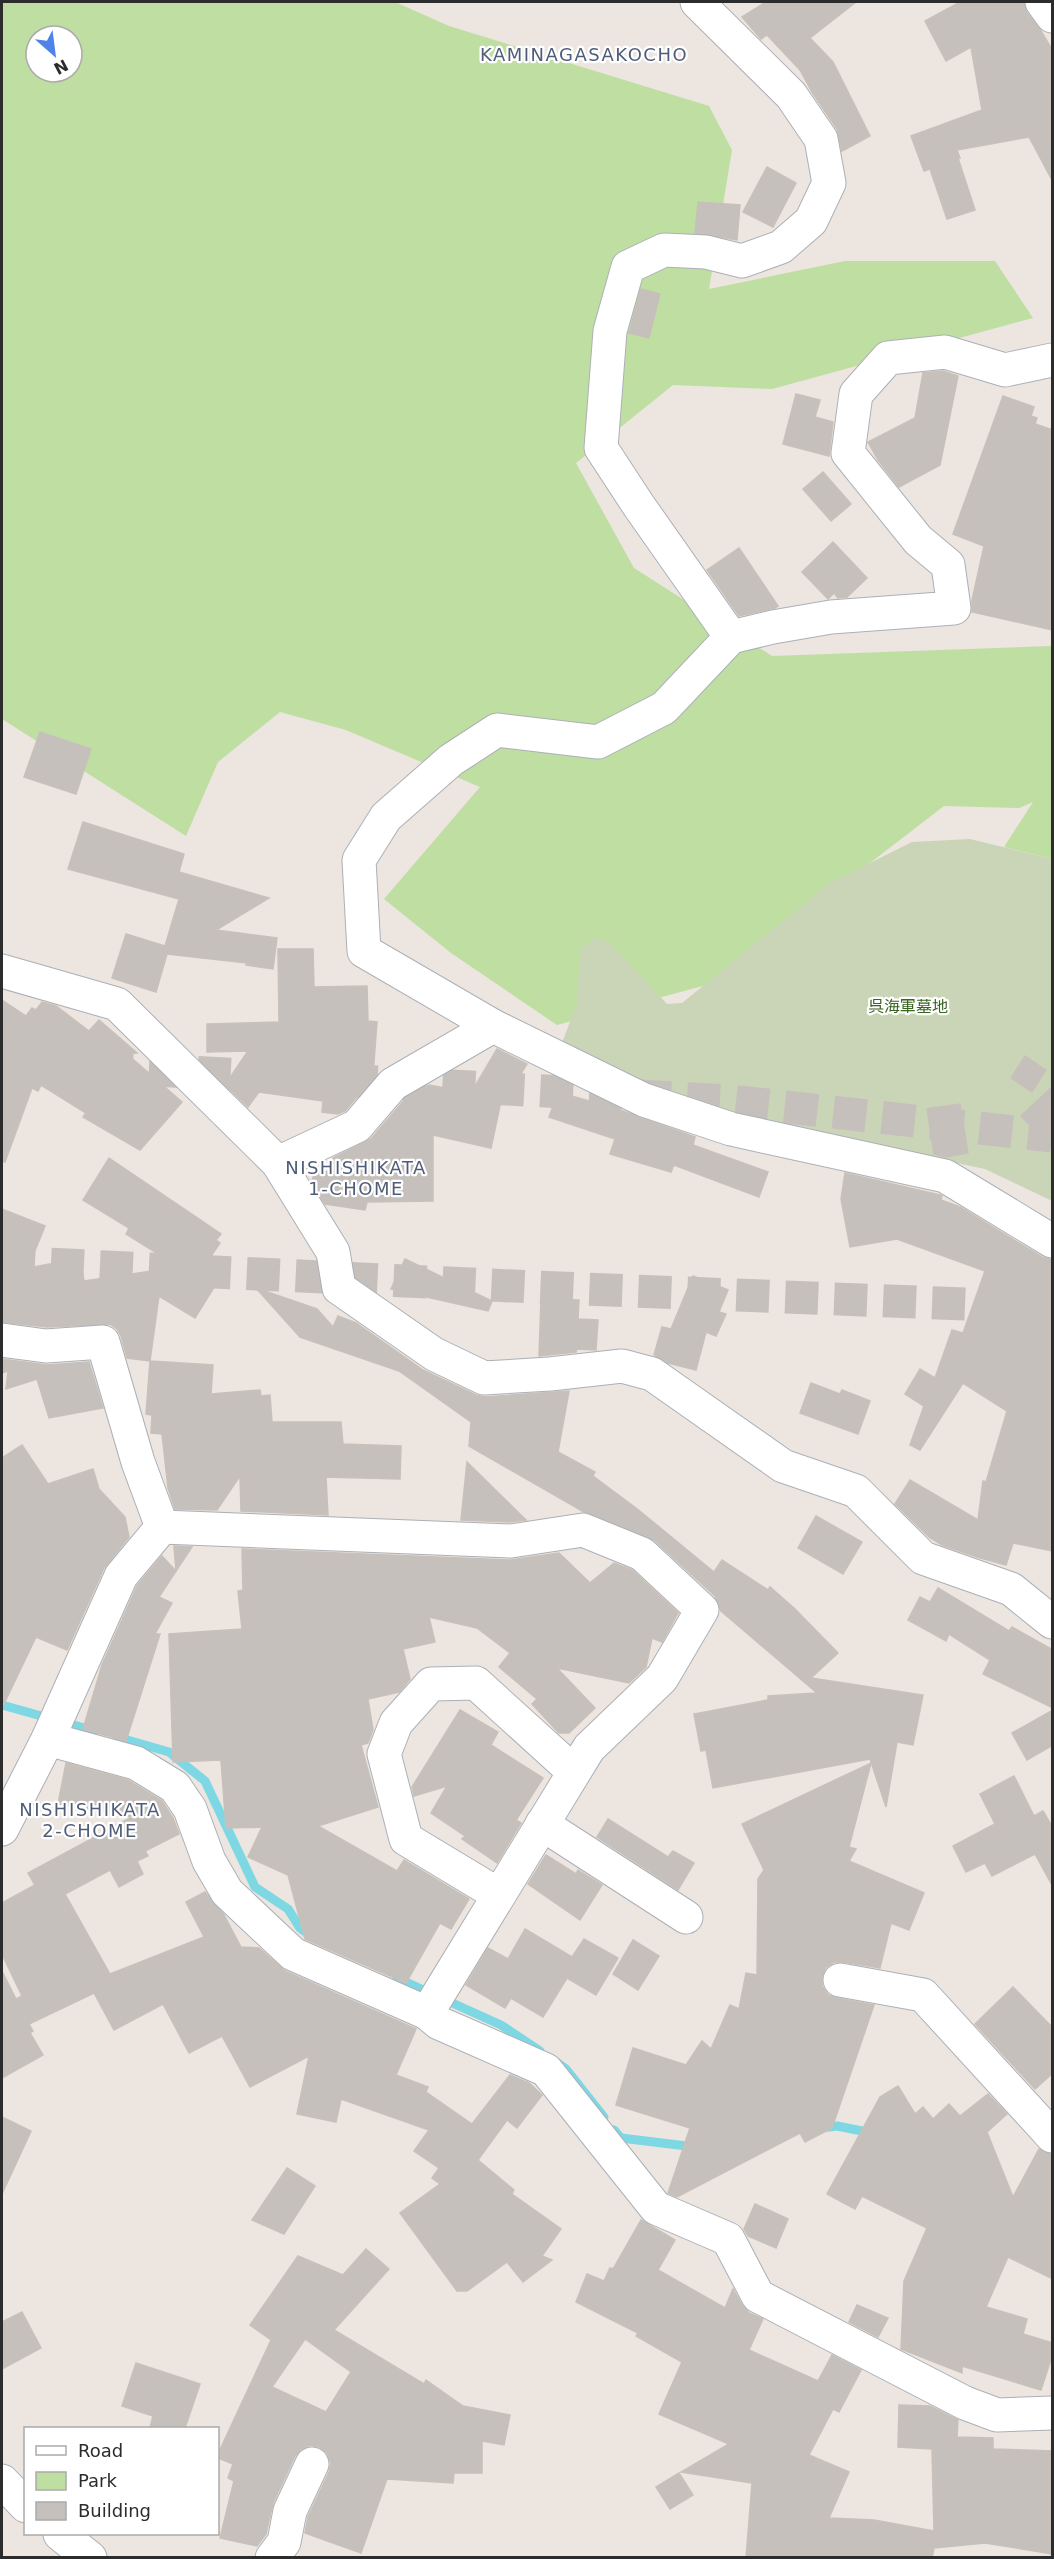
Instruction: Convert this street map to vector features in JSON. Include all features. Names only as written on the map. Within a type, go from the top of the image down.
[{"type":"street","points":[[697,2],[791,95],[821,139],[829,183],[811,221],[781,247],[742,261],[706,252],[664,250],[628,267],[610,331],[601,448],[731,637]]},
{"type":"street","points":[[1042,2],[1053,16]]},
{"type":"street","points":[[1053,360],[1005,370],[945,352],[888,358],[856,394],[848,453],[918,540],[948,565],[954,608],[831,616],[731,637],[664,708],[598,742],[497,730],[451,760],[386,817],[359,860],[364,951],[492,1026],[644,1100],[731,1129],[945,1176],[1053,1241]]},
{"type":"street","points":[[2,971],[117,1004],[278,1163],[333,1252],[339,1288],[434,1354],[484,1378],[622,1366],[652,1374],[783,1466],[856,1491],[923,1557],[1011,1589],[1053,1622]]},
{"type":"street","points":[[278,1163],[357,1126],[393,1084],[492,1026]]},
{"type":"street","points":[[2,1340],[46,1346],[103,1342],[138,1462],[162,1527]]},
{"type":"street","points":[[2,1829],[48,1739],[121,1576],[162,1527]]},
{"type":"street","points":[[162,1527],[511,1541],[583,1530],[642,1554],[702,1610],[662,1678],[589,1748],[427,2013]]},
{"type":"street","points":[[499,1895],[406,1839],[384,1754],[396,1723],[430,1684],[476,1683],[574,1772]]},
{"type":"street","points":[[48,1739],[136,1763],[175,1787],[190,1809],[209,1861],[227,1892],[293,1954],[427,2013],[439,2023],[546,2070],[657,2208],[728,2239],[758,2296],[965,2403],[997,2415],[1053,2413]]},
{"type":"street","points":[[542,1824],[686,1917]]},
{"type":"street","points":[[840,1980],[923,1995],[1053,2136]]},
{"type":"street","points":[[272,2558],[284,2542],[290,2511],[312,2464]]},
{"type":"street","points":[[2,2481],[24,2504]]},
{"type":"street","points":[[61,2535],[90,2558]]},
{"type":"green space","points":[[2,2],[395,2],[449,26],[709,106],[732,150],[709,289],[845,261],[995,261],[1033,318],[772,389],[673,385],[576,463],[634,568],[772,656],[1052,646],[1052,859],[1004,847],[1033,802],[1019,808],[944,806],[714,983],[557,1025],[451,953],[384,899],[480,787],[346,730],[280,712],[218,762],[186,836],[2,719]]},
{"type":"green space","name":"呉海軍墓地","points":[[970,839],[1052,859],[1052,1201],[985,1169],[685,1105],[562,1043],[577,1003],[580,949],[595,938],[609,942],[667,1004],[682,1003],[830,883],[912,842]]},
{"type":"building","points":[[766,2],[856,2],[810,38],[833,62],[870,136],[842,151],[837,129],[800,70],[767,35],[761,39],[742,17]]},
{"type":"building","points":[[960,2],[1024,2],[1027,13],[1053,51],[1053,182],[1029,137],[957,150],[975,210],[947,219],[930,169],[924,171],[911,136],[982,110],[971,47],[946,61],[925,21]]},
{"type":"building","points":[[767,167],[796,183],[773,227],[743,212]]},
{"type":"building","points":[[698,202],[740,205],[737,240],[695,233]]},
{"type":"building","points":[[641,289],[660,294],[649,338],[629,333]]},
{"type":"building","points":[[943,371],[958,376],[940,465],[899,487],[878,460],[868,442],[915,418],[923,373]]},
{"type":"building","points":[[796,394],[820,400],[815,417],[833,422],[829,456],[783,444]]},
{"type":"building","points":[[1003,396],[1034,407],[1031,416],[1037,418],[1035,424],[1053,430],[1053,630],[972,612],[972,600],[984,546],[953,534]]},
{"type":"building","points":[[823,472],[851,504],[831,521],[803,489]]},
{"type":"building","points":[[833,542],[867,578],[847,597],[838,598],[834,593],[828,599],[802,572]]},
{"type":"building","points":[[739,548],[778,606],[775,608],[739,616],[707,570]]},
{"type":"building","points":[[40,732],[91,749],[76,794],[24,777]]},
{"type":"building","points":[[83,822],[184,854],[179,872],[269,898],[216,930],[277,938],[273,969],[246,965],[247,963],[167,954],[156,992],[112,978],[126,934],[165,946],[179,899],[68,869]]},
{"type":"building","points":[[278,949],[313,949],[314,987],[367,986],[368,1021],[377,1022],[373,1075],[376,1075],[345,1111],[338,1114],[322,1112],[323,1101],[259,1092],[248,1107],[225,1085],[248,1051],[207,1052],[207,1024],[279,1022]]},
{"type":"building","points":[[2,1000],[26,1016],[32,1008],[36,1010],[42,1002],[56,1006],[89,1031],[99,1020],[137,1053],[127,1054],[182,1102],[140,1150],[83,1117],[86,1113],[41,1085],[38,1091],[32,1088],[5,1162],[2,1161]]},
{"type":"building","points":[[497,1049],[527,1064],[503,1102],[501,1101],[491,1148],[433,1135],[433,1201],[367,1202],[365,1210],[325,1204],[312,1183],[314,1170],[331,1172],[333,1158],[371,1139],[405,1099],[429,1085],[471,1093]]},
{"type":"building","points":[[1025,1056],[1046,1070],[1032,1092],[1011,1078]]},
{"type":"building","points":[[1053,1086],[1053,1149],[1021,1116]]},
{"type":"building","points":[[558,1092],[623,1111],[695,1137],[693,1145],[768,1172],[759,1197],[674,1165],[671,1172],[610,1154],[615,1139],[549,1117]]},
{"type":"building","points":[[960,1104],[968,1153],[946,1157],[934,1154],[927,1109]]},
{"type":"building","points":[[109,1158],[221,1234],[216,1240],[220,1243],[201,1271],[218,1281],[195,1318],[159,1296],[150,1361],[127,1358],[121,1336],[110,1324],[47,1327],[2,1322],[2,1209],[45,1226],[28,1268],[61,1262],[62,1271],[82,1268],[84,1281],[179,1267],[126,1234],[129,1228],[83,1200]]},
{"type":"building","points":[[845,1173],[940,1195],[941,1200],[960,1207],[1042,1257],[1053,1260],[1053,1551],[1013,1543],[1006,1565],[977,1557],[942,1545],[929,1537],[895,1504],[910,1480],[978,1520],[983,1481],[986,1482],[1007,1411],[963,1383],[920,1450],[910,1445],[924,1406],[905,1394],[920,1369],[935,1378],[952,1330],[963,1333],[985,1271],[897,1239],[850,1247],[841,1199]]},
{"type":"building","points":[[405,1259],[492,1301],[488,1311],[391,1289]]},
{"type":"building","points":[[693,1276],[728,1290],[719,1312],[726,1314],[716,1336],[706,1332],[696,1370],[668,1363],[654,1355],[662,1327],[671,1329]]},
{"type":"building","points":[[256,1288],[317,1309],[333,1327],[338,1316],[356,1323],[423,1370],[476,1395],[485,1397],[569,1391],[558,1452],[595,1472],[593,1476],[714,1572],[722,1560],[768,1590],[770,1587],[795,1609],[838,1653],[811,1678],[923,1695],[913,1745],[897,1742],[886,1807],[870,1759],[713,1788],[706,1750],[701,1751],[694,1714],[768,1700],[768,1696],[817,1693],[721,1611],[715,1596],[654,1540],[584,1512],[469,1446],[471,1422],[399,1371],[300,1337]]},
{"type":"building","points":[[541,1299],[579,1300],[578,1319],[598,1320],[596,1350],[577,1349],[576,1352],[539,1356]]},
{"type":"building","points":[[2,1359],[47,1365],[89,1362],[103,1408],[49,1418],[37,1379],[6,1389],[8,1371],[2,1373]]},
{"type":"building","points":[[150,1361],[213,1365],[211,1394],[260,1390],[261,1396],[270,1395],[272,1422],[341,1422],[343,1444],[401,1446],[400,1479],[326,1477],[328,1515],[241,1511],[240,1476],[217,1510],[175,1509],[168,1488],[162,1434],[151,1433],[152,1415],[146,1414]]},
{"type":"building","points":[[811,1383],[840,1394],[842,1390],[870,1401],[858,1434],[800,1413]]},
{"type":"building","points":[[22,1445],[48,1484],[93,1469],[99,1489],[125,1517],[129,1537],[104,1568],[67,1650],[36,1637],[2,1708],[2,1458]]},
{"type":"building","points":[[467,1462],[526,1520],[510,1522],[461,1520]]},
{"type":"building","points":[[816,1516],[862,1542],[843,1574],[798,1548]]},
{"type":"building","points":[[174,1546],[192,1547],[176,1571]]},
{"type":"building","points":[[242,1549],[510,1560],[559,1553],[590,1583],[614,1563],[632,1570],[678,1613],[662,1642],[652,1638],[646,1667],[629,1683],[557,1668],[595,1708],[569,1733],[559,1733],[532,1704],[537,1699],[499,1667],[510,1653],[477,1628],[429,1617],[435,1642],[403,1649],[410,1679],[399,1692],[368,1699],[373,1730],[368,1743],[361,1745],[378,1807],[318,1826],[397,1871],[404,1860],[469,1899],[451,1929],[440,1923],[406,1983],[305,1939],[288,1875],[248,1857],[262,1827],[226,1828],[221,1760],[173,1762],[169,1634],[242,1629],[238,1591],[243,1590]]},
{"type":"building","points":[[162,1556],[176,1571],[159,1597],[172,1603],[155,1634],[160,1634],[126,1741],[83,1729],[102,1665],[137,1586]]},
{"type":"building","points":[[938,1588],[1009,1631],[1012,1627],[1053,1650],[1053,1708],[983,1674],[990,1660],[949,1634],[946,1641],[908,1620],[920,1597],[930,1602]]},
{"type":"building","points":[[460,1710],[498,1732],[491,1745],[543,1778],[516,1820],[521,1823],[497,1863],[462,1839],[465,1836],[431,1813],[447,1786],[414,1796],[412,1787]]},
{"type":"building","points":[[1053,1710],[1053,1745],[1027,1760],[1012,1733]]},
{"type":"building","points":[[66,1763],[128,1780],[162,1801],[173,1818],[179,1834],[145,1851],[148,1856],[137,1861],[143,1874],[119,1887],[110,1870],[65,1894],[110,1974],[204,1937],[186,1902],[205,1892],[224,1915],[241,1947],[259,1948],[285,1971],[416,2029],[396,2075],[428,2087],[426,2092],[472,2124],[510,2075],[529,2083],[542,2095],[517,2128],[507,2120],[478,2160],[514,2190],[512,2194],[561,2229],[542,2256],[552,2260],[523,2282],[507,2262],[467,2291],[457,2291],[400,2213],[440,2184],[432,2178],[439,2168],[414,2151],[429,2130],[341,2099],[336,2122],[297,2114],[309,2056],[250,2087],[222,2036],[189,2053],[163,2004],[114,2030],[94,1993],[29,2024],[33,2031],[30,2033],[43,2055],[2,2078],[2,1971],[16,1999],[22,1996],[2,1954],[2,1903],[35,1885],[28,1873],[132,1817],[58,1804]]},
{"type":"building","points":[[871,1763],[849,1847],[856,1849],[849,1861],[924,1893],[909,1930],[891,1923],[880,1968],[834,1962],[826,1967],[822,1976],[822,1986],[828,1995],[874,2005],[832,2128],[805,2142],[800,2133],[677,2197],[668,2193],[690,2128],[616,2105],[633,2048],[686,2065],[702,2041],[711,2049],[730,2005],[739,2009],[746,1973],[757,1975],[758,1879],[764,1870],[742,1824]]},
{"type":"building","points":[[1014,1776],[1034,1816],[1043,1811],[1053,1828],[1053,1887],[1035,1854],[992,1876],[985,1863],[966,1872],[953,1846],[995,1824],[980,1794]]},
{"type":"building","points":[[608,1819],[668,1857],[673,1851],[694,1863],[678,1890],[597,1837]]},
{"type":"building","points":[[546,1855],[576,1874],[578,1870],[602,1885],[580,1920],[528,1884]]},
{"type":"building","points":[[525,1929],[572,1957],[584,1939],[618,1958],[596,1995],[567,1978],[543,2017],[511,1998],[505,2008],[466,1985],[488,1948],[508,1959]]},
{"type":"building","points":[[633,1940],[659,1956],[638,1990],[613,1974]]},
{"type":"building","points":[[1013,1987],[1053,2028],[1053,2073],[1035,2089],[975,2024]]},
{"type":"building","points":[[898,2086],[915,2114],[923,2107],[933,2119],[949,2104],[960,2116],[988,2094],[1007,2114],[987,2132],[1013,2197],[1039,2149],[1053,2154],[1053,2279],[1008,2257],[986,2307],[1027,2319],[1023,2334],[1053,2343],[1053,2353],[1041,2390],[962,2366],[962,2373],[901,2349],[904,2281],[927,2228],[862,2196],[855,2209],[827,2194],[880,2097]]},
{"type":"building","points":[[2,2117],[31,2131],[2,2194]]},
{"type":"building","points":[[287,2168],[315,2186],[284,2234],[252,2220]]},
{"type":"building","points":[[755,2204],[788,2219],[776,2248],[748,2236],[744,2229]]},
{"type":"building","points":[[641,2220],[675,2240],[658,2270],[725,2308],[733,2289],[749,2313],[763,2319],[749,2350],[818,2381],[832,2355],[861,2370],[839,2412],[833,2409],[809,2455],[849,2472],[829,2518],[874,2520],[934,2531],[932,2449],[898,2447],[899,2405],[930,2406],[958,2420],[957,2437],[993,2438],[993,2449],[1053,2451],[1053,2554],[985,2543],[934,2548],[932,2558],[746,2558],[752,2483],[681,2472],[729,2444],[659,2414],[682,2362],[636,2336],[638,2333],[576,2302],[587,2274],[604,2281]]},
{"type":"building","points":[[366,2249],[389,2269],[334,2330],[424,2384],[426,2380],[463,2406],[510,2415],[504,2445],[482,2441],[482,2473],[454,2473],[453,2483],[387,2479],[361,2553],[305,2533],[308,2517],[331,2463],[327,2453],[319,2447],[310,2445],[301,2449],[295,2456],[273,2503],[266,2534],[257,2546],[220,2538],[234,2481],[228,2478],[233,2464],[219,2458],[219,2452],[271,2340],[250,2325],[298,2256],[343,2275]],"holes":[[[305,2339],[351,2372],[326,2412],[272,2387]]]},
{"type":"building","points":[[857,2305],[888,2318],[878,2337],[849,2322]]},
{"type":"building","points":[[22,2312],[41,2348],[2,2369],[2,2322]]},
{"type":"building","points":[[136,2363],[200,2384],[185,2427],[150,2427],[153,2416],[122,2406]]},
{"type":"building","points":[[679,2473],[693,2495],[670,2509],[656,2487]]},
{"type":"waterway","points":[[2,1705],[95,1731]]},
{"type":"waterway","points":[[117,1737],[169,1752],[205,1781],[255,1887],[288,1909],[300,1928],[313,1937]]},
{"type":"waterway","points":[[397,1978],[501,2025],[540,2051]]},
{"type":"waterway","points":[[556,2062],[566,2069],[604,2117]]},
{"type":"waterway","points":[[821,2128],[837,2126],[872,2133]]},
{"type":"waterway","points":[[614,2130],[621,2138],[695,2147]]},
{"type":"tunnel","points":[[2,1062],[731,1101],[1052,1136]]},
{"type":"tunnel","points":[[2,1262],[533,1287],[990,1305],[1052,1304]]},
{"type":"district","name":"KAMINAGASAKOCHO","points":[[584,54]]},
{"type":"district","name":"NISHISHIKATA 1-CHOME","points":[[356,1177]]},
{"type":"district","name":"NISHISHIKATA 2-CHOME","points":[[90,1819]]}]
